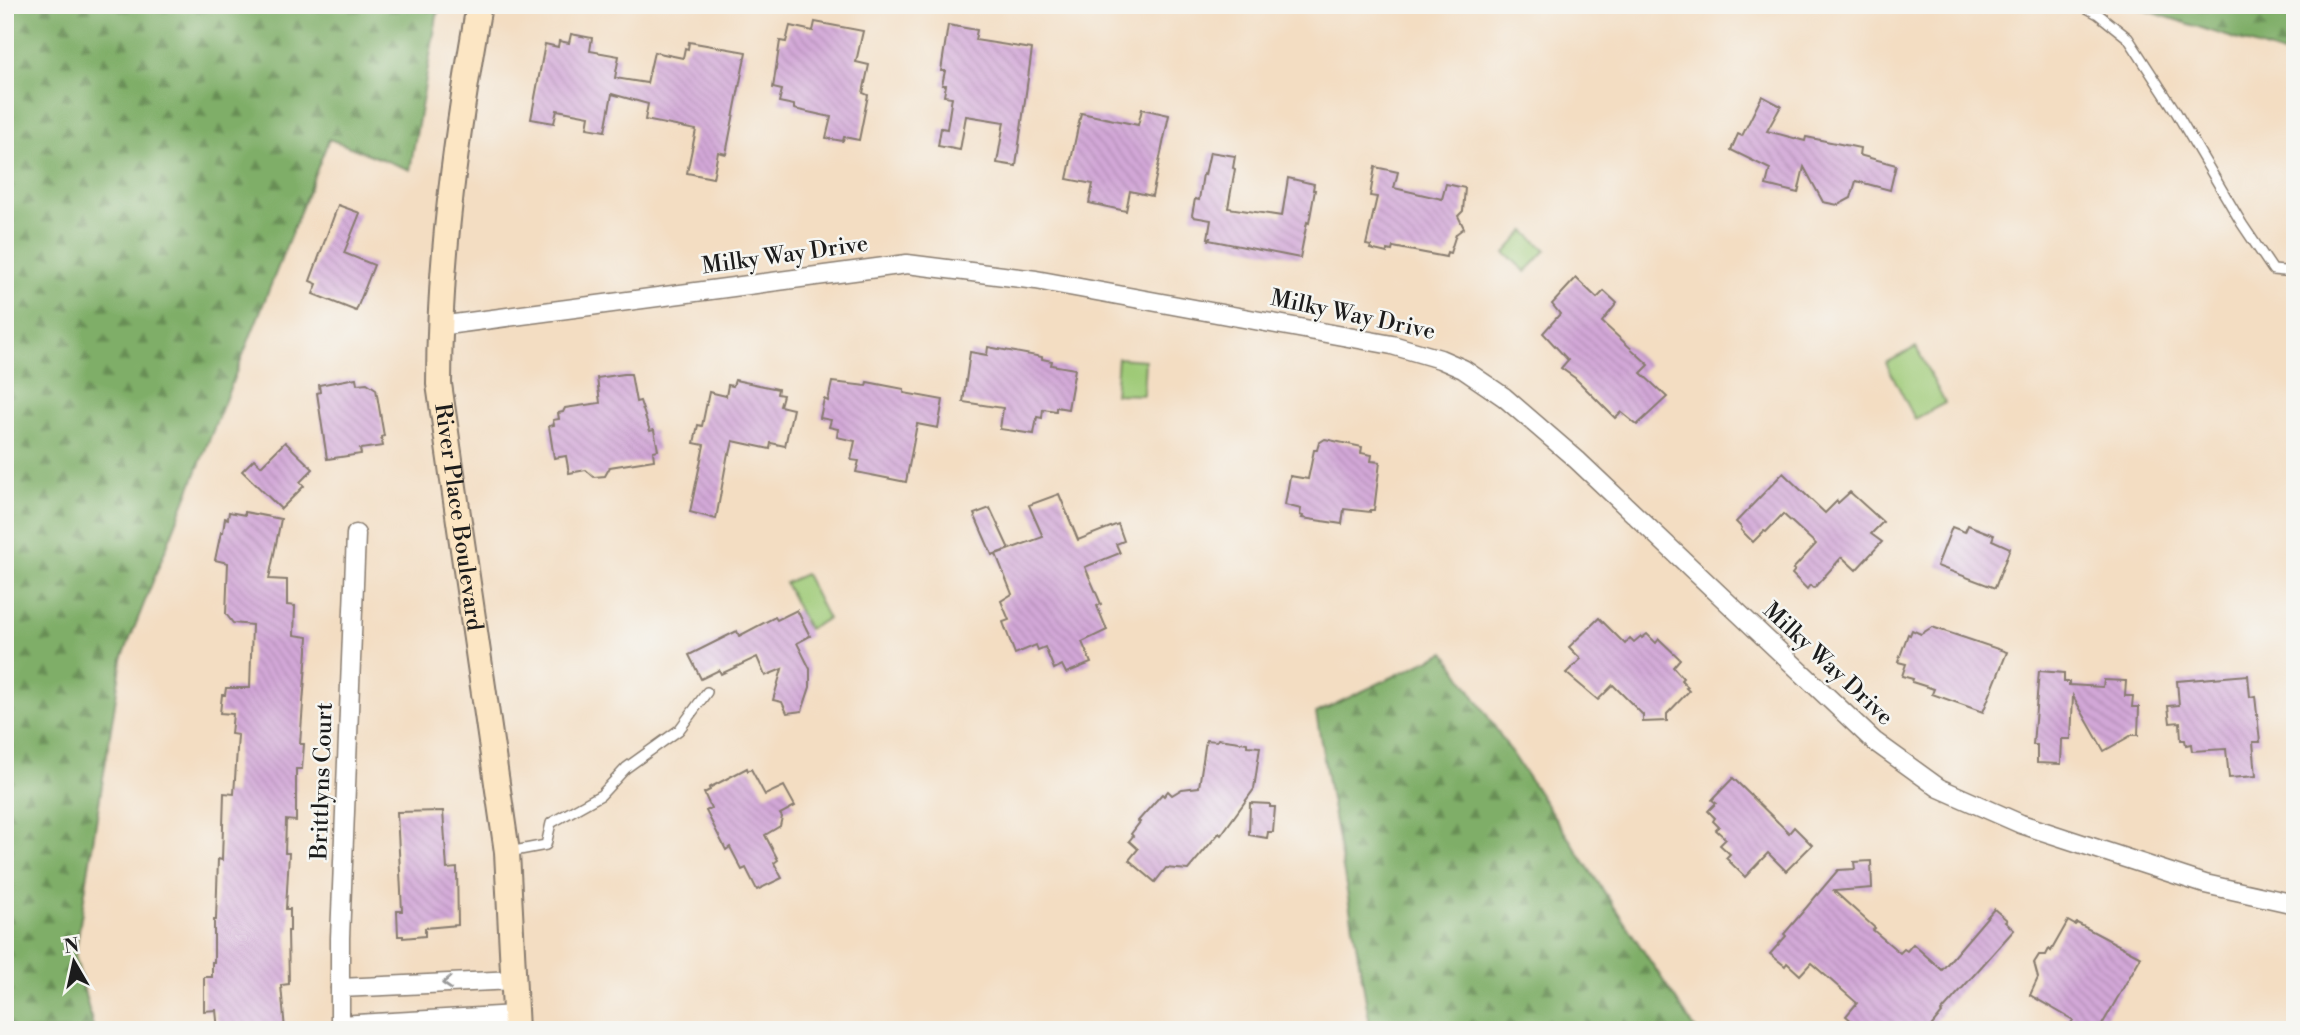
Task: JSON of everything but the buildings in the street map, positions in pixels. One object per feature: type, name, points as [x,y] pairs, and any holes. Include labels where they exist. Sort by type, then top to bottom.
[{"type":"street","name":"River Place Boulevard","points":[[479,5],[456,149],[439,326],[439,384],[507,852],[516,1022]]},
{"type":"street","name":"Milky Way Drive","points":[[439,326],[907,264],[1036,280],[1392,345],[1440,359],[1464,369],[1504,397],[1577,460],[1874,741],[1939,788],[2021,824],[2070,841],[2205,884],[2295,904]]},
{"type":"street","name":"Brittlyns Court","points":[[340,1027],[356,534]]},
{"type":"street","points":[[340,988],[515,980]]},
{"type":"street","points":[[340,1027],[516,1022]]},
{"type":"lane","points":[[2081,5],[2098,14],[2128,38],[2273,270],[2295,272]]},
{"type":"lane","points":[[507,852],[546,845],[551,823],[601,795],[626,768],[679,730],[707,692]]},
{"type":"green space","points":[[5,5],[439,5],[410,170],[329,139],[122,659],[75,955],[94,1030],[5,1030]]},
{"type":"green space","points":[[2129,5],[2295,5],[2295,58]]},
{"type":"green space","points":[[1525,231],[1546,250],[1526,272],[1505,253]]},
{"type":"green space","points":[[1916,347],[1945,403],[1915,419],[1886,363]]},
{"type":"green space","points":[[1118,358],[1145,360],[1143,395],[1115,394]]},
{"type":"green space","points":[[805,574],[828,619],[808,629],[785,583]]},
{"type":"green space","points":[[1445,652],[1696,1030],[1371,1030],[1316,713]]}]
